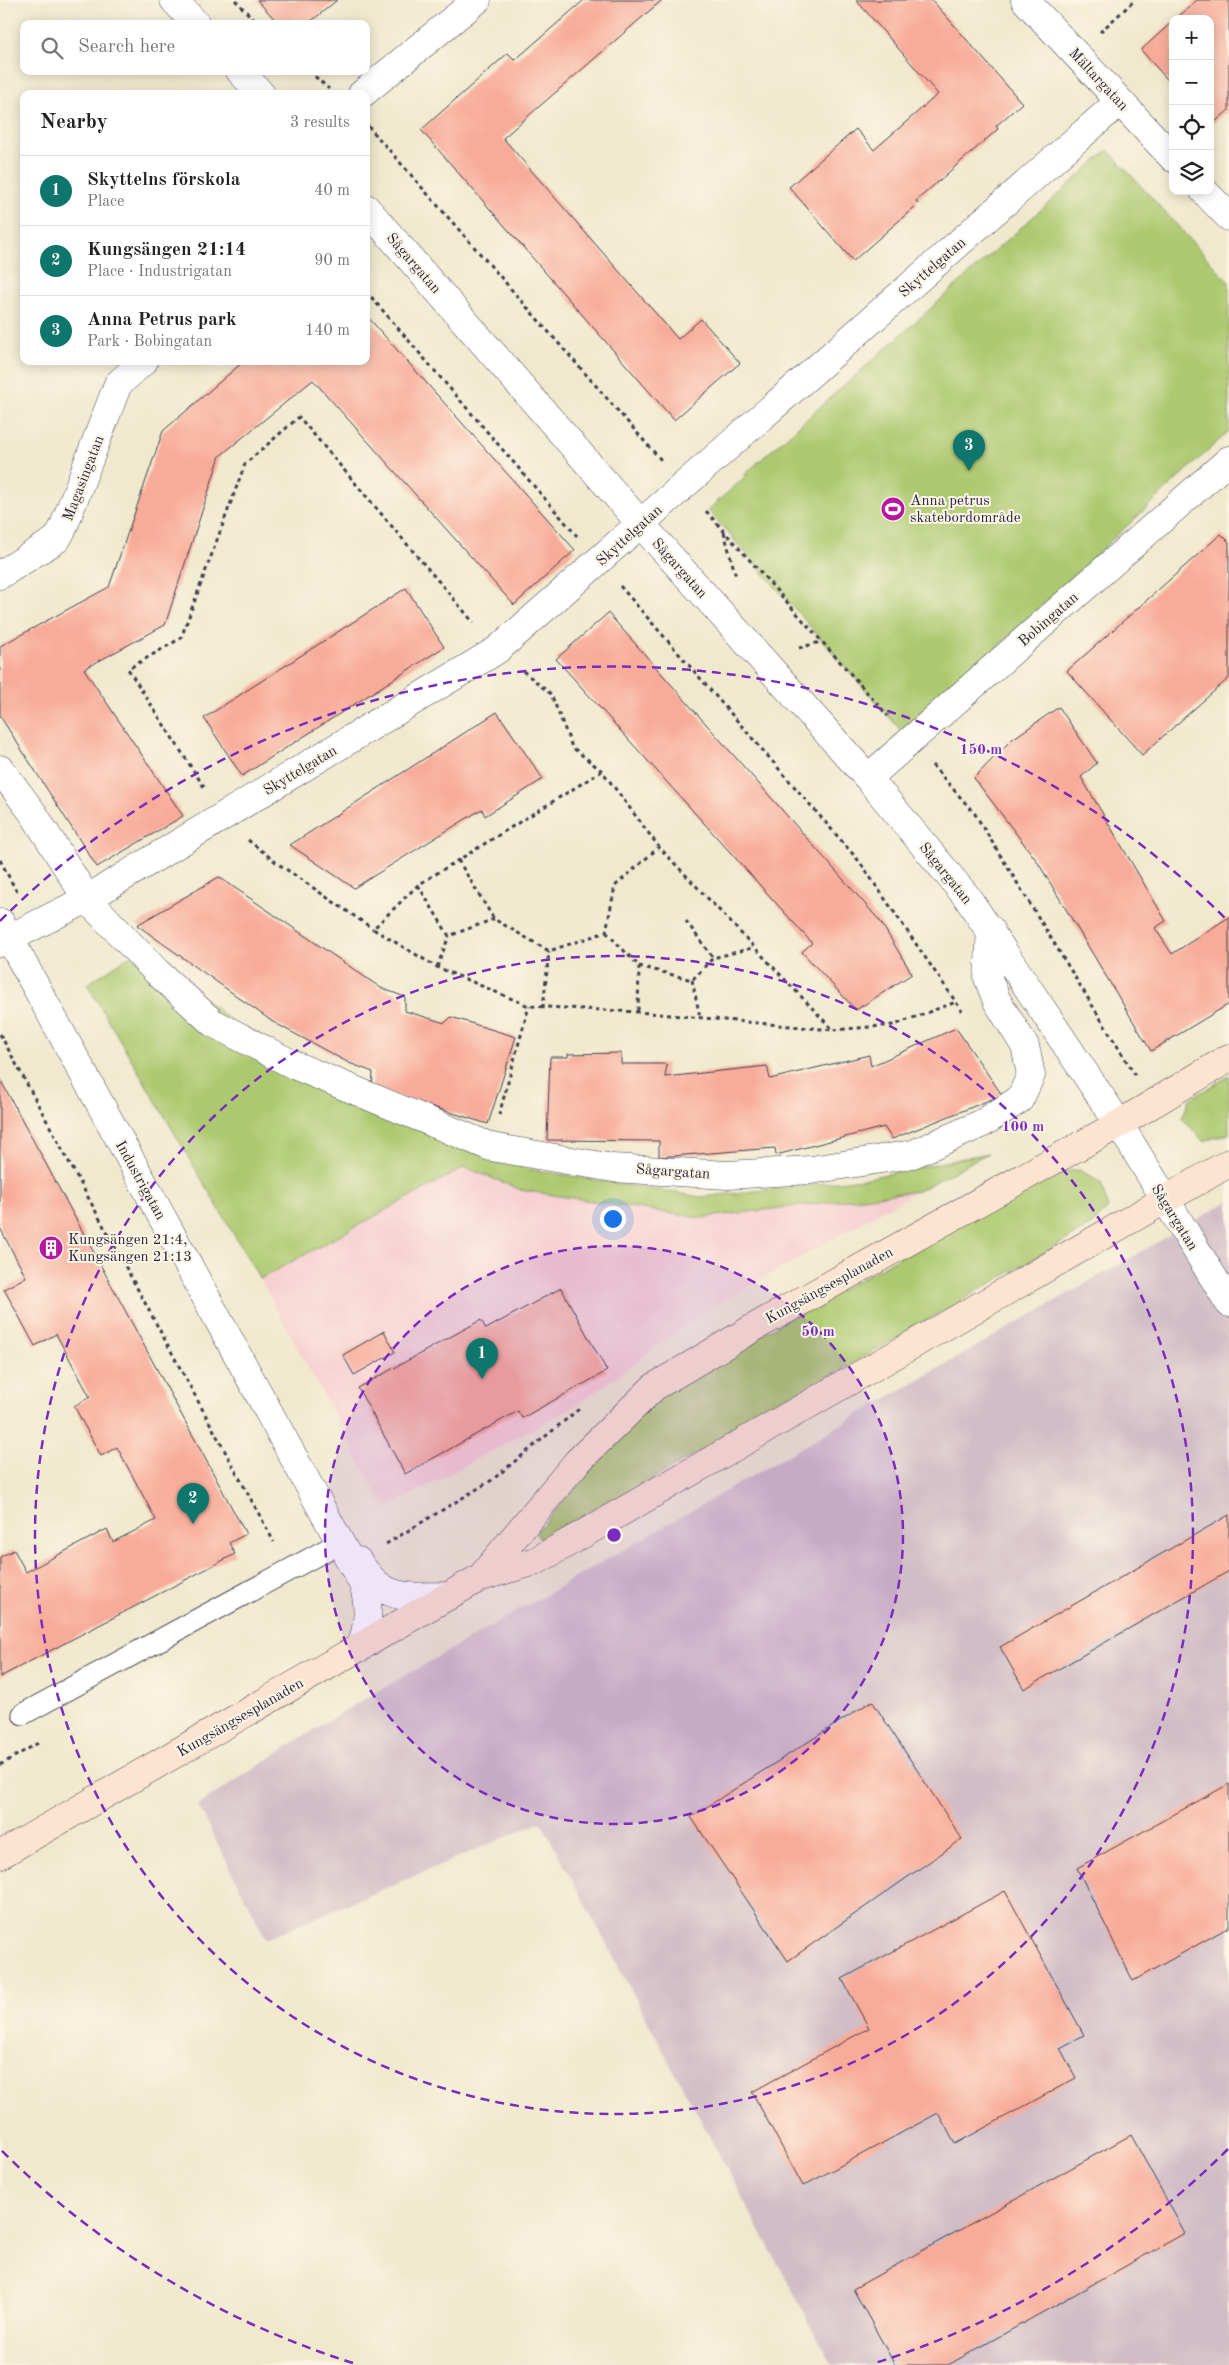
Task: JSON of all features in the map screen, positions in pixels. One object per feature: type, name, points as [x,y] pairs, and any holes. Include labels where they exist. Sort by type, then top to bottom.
[{"type":"street","points":[[174,0],[192,20]]},
{"type":"street","points":[[367,90],[477,0]]},
{"type":"street","name":"Mältargatan","points":[[1026,0],[1169,154]]},
{"type":"street","points":[[244,75],[257,90]]},
{"type":"street","name":"Skyttelgatan","points":[[3,934],[87,899],[497,650],[600,562],[1119,102]]},
{"type":"street","name":"Sågargatan","points":[[370,213],[641,524],[868,778],[967,898],[991,930],[1119,1124],[1229,1303]]},
{"type":"street","name":"Magasingatan","points":[[0,575],[57,539],[63,528],[118,384],[139,365]]},
{"type":"street","name":"Bobingatan","points":[[868,778],[1229,460]]},
{"type":"street","points":[[0,769],[33,813],[87,899],[156,971],[213,1023],[294,1065],[491,1147]]},
{"type":"street","name":"Sågargatan","points":[[491,1147],[613,1168],[727,1175],[811,1170],[913,1154],[983,1123],[1020,1099],[1031,1075],[1025,1046],[997,1001],[988,978],[991,930]]},
{"type":"street","name":"Industrigatan","points":[[3,934],[340,1543]]},
{"type":"street","name":"Kungsängsesplanaden","points":[[480,1577],[577,1462],[654,1387],[760,1324],[1119,1124],[1229,1058]]},
{"type":"street","name":"Kungsängsesplanaden","points":[[0,1855],[480,1577],[536,1561],[1229,1163]]},
{"type":"street","points":[[340,1543],[346,1546],[370,1578],[395,1595],[413,1598],[448,1596]]},
{"type":"street","points":[[340,1543],[364,1586],[367,1598],[367,1627],[360,1647]]},
{"type":"lane","points":[[24,1714],[340,1543]]},
{"type":"path","points":[[235,0],[254,20]]},
{"type":"path","points":[[1076,55],[1136,0]]},
{"type":"path","points":[[314,75],[331,90]]},
{"type":"path","points":[[370,130],[820,642],[975,814],[1138,1080]]},
{"type":"path","points":[[370,297],[859,861],[967,1018]]},
{"type":"path","points":[[201,782],[128,669],[182,638],[245,464],[299,416],[497,650],[551,694],[572,747],[602,771],[659,847],[752,948],[832,1030]]},
{"type":"path","points":[[724,531],[737,579]]},
{"type":"path","points":[[796,649],[820,642]]},
{"type":"path","points":[[373,929],[418,885],[602,771]]},
{"type":"path","points":[[606,932],[614,886],[659,847]]},
{"type":"path","points":[[258,848],[373,929],[437,967],[528,1006],[638,1012],[832,1030],[894,1024],[956,1002]]},
{"type":"path","points":[[458,860],[494,919],[549,951],[606,932]]},
{"type":"path","points":[[418,885],[449,936]]},
{"type":"path","points":[[437,967],[449,936],[494,919]]},
{"type":"path","points":[[686,921],[713,958]]},
{"type":"path","points":[[606,932],[640,966],[692,980]]},
{"type":"path","points":[[692,980],[713,958],[752,948]]},
{"type":"path","points":[[544,1008],[549,951]]},
{"type":"path","points":[[638,1012],[640,966]]},
{"type":"path","points":[[692,980],[700,1017]]},
{"type":"path","points":[[491,1147],[528,1006]]},
{"type":"path","points":[[0,1034],[290,1570]]},
{"type":"shaded area","points":[[465,1167],[521,1190],[699,1218],[917,1191],[701,1314],[577,1405],[385,1509],[260,1279]]},
{"type":"shaded area","points":[[1229,1201],[1229,2365],[832,2365],[541,1822],[266,1939],[198,1805],[337,1715]]},
{"type":"green space","points":[[1108,150],[1229,282],[1229,431],[904,734],[708,510],[746,476],[745,474]]},
{"type":"green space","points":[[144,947],[286,1068],[528,1169],[701,1197],[863,1179],[988,1153],[918,1191],[700,1218],[521,1190],[465,1167],[260,1279],[87,984]]},
{"type":"green space","points":[[1229,1076],[1229,1134],[1203,1141],[1182,1118],[1190,1099]]},
{"type":"green space","points":[[1080,1170],[1101,1183],[1108,1208],[1092,1225],[543,1542],[535,1533],[662,1390],[1050,1173]]},
{"type":"building","points":[[257,0],[337,0],[313,20],[275,20]]},
{"type":"building","points":[[584,0],[662,0],[503,138],[678,339],[701,319],[740,363],[674,420],[421,130],[508,53],[515,60]]},
{"type":"building","points":[[856,0],[932,0],[1022,103],[996,126],[998,129],[916,201],[918,204],[853,261],[789,187],[856,129],[874,150],[938,94]]},
{"type":"building","points":[[1197,0],[1229,0],[1229,110],[1214,123],[1214,15],[1180,15]]},
{"type":"building","points":[[1169,25],[1169,82],[1141,50]]},
{"type":"building","points":[[370,319],[575,550],[514,605],[313,380],[220,456],[165,625],[84,669],[183,816],[97,867],[0,716],[0,646],[109,587],[163,431],[239,365],[370,365]]},
{"type":"building","points":[[1221,534],[1229,542],[1229,678],[1142,755],[1067,671]]},
{"type":"building","points":[[406,588],[444,647],[242,776],[204,718]]},
{"type":"building","points":[[608,613],[880,921],[912,974],[856,1010],[802,952],[812,943],[556,659]]},
{"type":"building","points":[[1059,707],[1097,763],[1081,777],[1166,921],[1155,928],[1172,954],[1229,917],[1229,1004],[1151,1051],[1037,861],[974,778],[1011,740]]},
{"type":"building","points":[[497,712],[543,779],[485,816],[482,809],[354,888],[290,845]]},
{"type":"building","points":[[219,877],[381,988],[405,997],[405,1011],[445,1023],[451,1017],[516,1037],[488,1124],[372,1088],[373,1072],[349,1063],[273,1022],[137,925]]},
{"type":"building","points":[[956,1028],[1002,1095],[892,1139],[884,1127],[776,1155],[775,1148],[659,1157],[659,1141],[547,1140],[550,1057],[568,1057],[568,1054],[621,1053],[621,1064],[667,1064],[665,1077],[767,1066],[770,1079],[869,1055],[871,1066]]},
{"type":"building","points":[[0,1079],[246,1534],[229,1543],[235,1554],[0,1677],[0,1557],[14,1550],[26,1572],[107,1529],[113,1542],[156,1520],[117,1447],[101,1456],[74,1406],[90,1397],[56,1334],[35,1346],[4,1289],[26,1277],[0,1228]]},
{"type":"building","points":[[561,1288],[607,1371],[522,1418],[518,1411],[405,1474],[358,1388],[481,1320],[486,1329]]},
{"type":"building","points":[[384,1331],[395,1352],[354,1375],[343,1355]]},
{"type":"building","points":[[1229,1515],[1229,1571],[1024,1689],[1000,1647]]},
{"type":"building","points":[[872,1701],[962,1839],[788,1961],[691,1817]]},
{"type":"building","points":[[1229,1784],[1229,1927],[1133,1981],[1077,1868]]},
{"type":"building","points":[[1005,1891],[1084,2035],[1060,2048],[1076,2078],[955,2144],[938,2113],[803,2186],[752,2092],[869,2028],[842,1979]]},
{"type":"building","points":[[1131,2135],[1185,2233],[948,2365],[895,2365],[853,2289]]},
{"type":"place","name":"Anna Petrus park","points":[[969,471]]},
{"type":"place","name":"Anna petrus skatebordområde","points":[[893,509]]},
{"type":"place","name":"Kungsängen 21:4, Kungsängen 21:13","points":[[51,1248]]},
{"type":"place","name":"Skyttelns förskola","points":[[482,1379]]},
{"type":"place","name":"Kungsängen 21:14","points":[[193,1524]]}]
